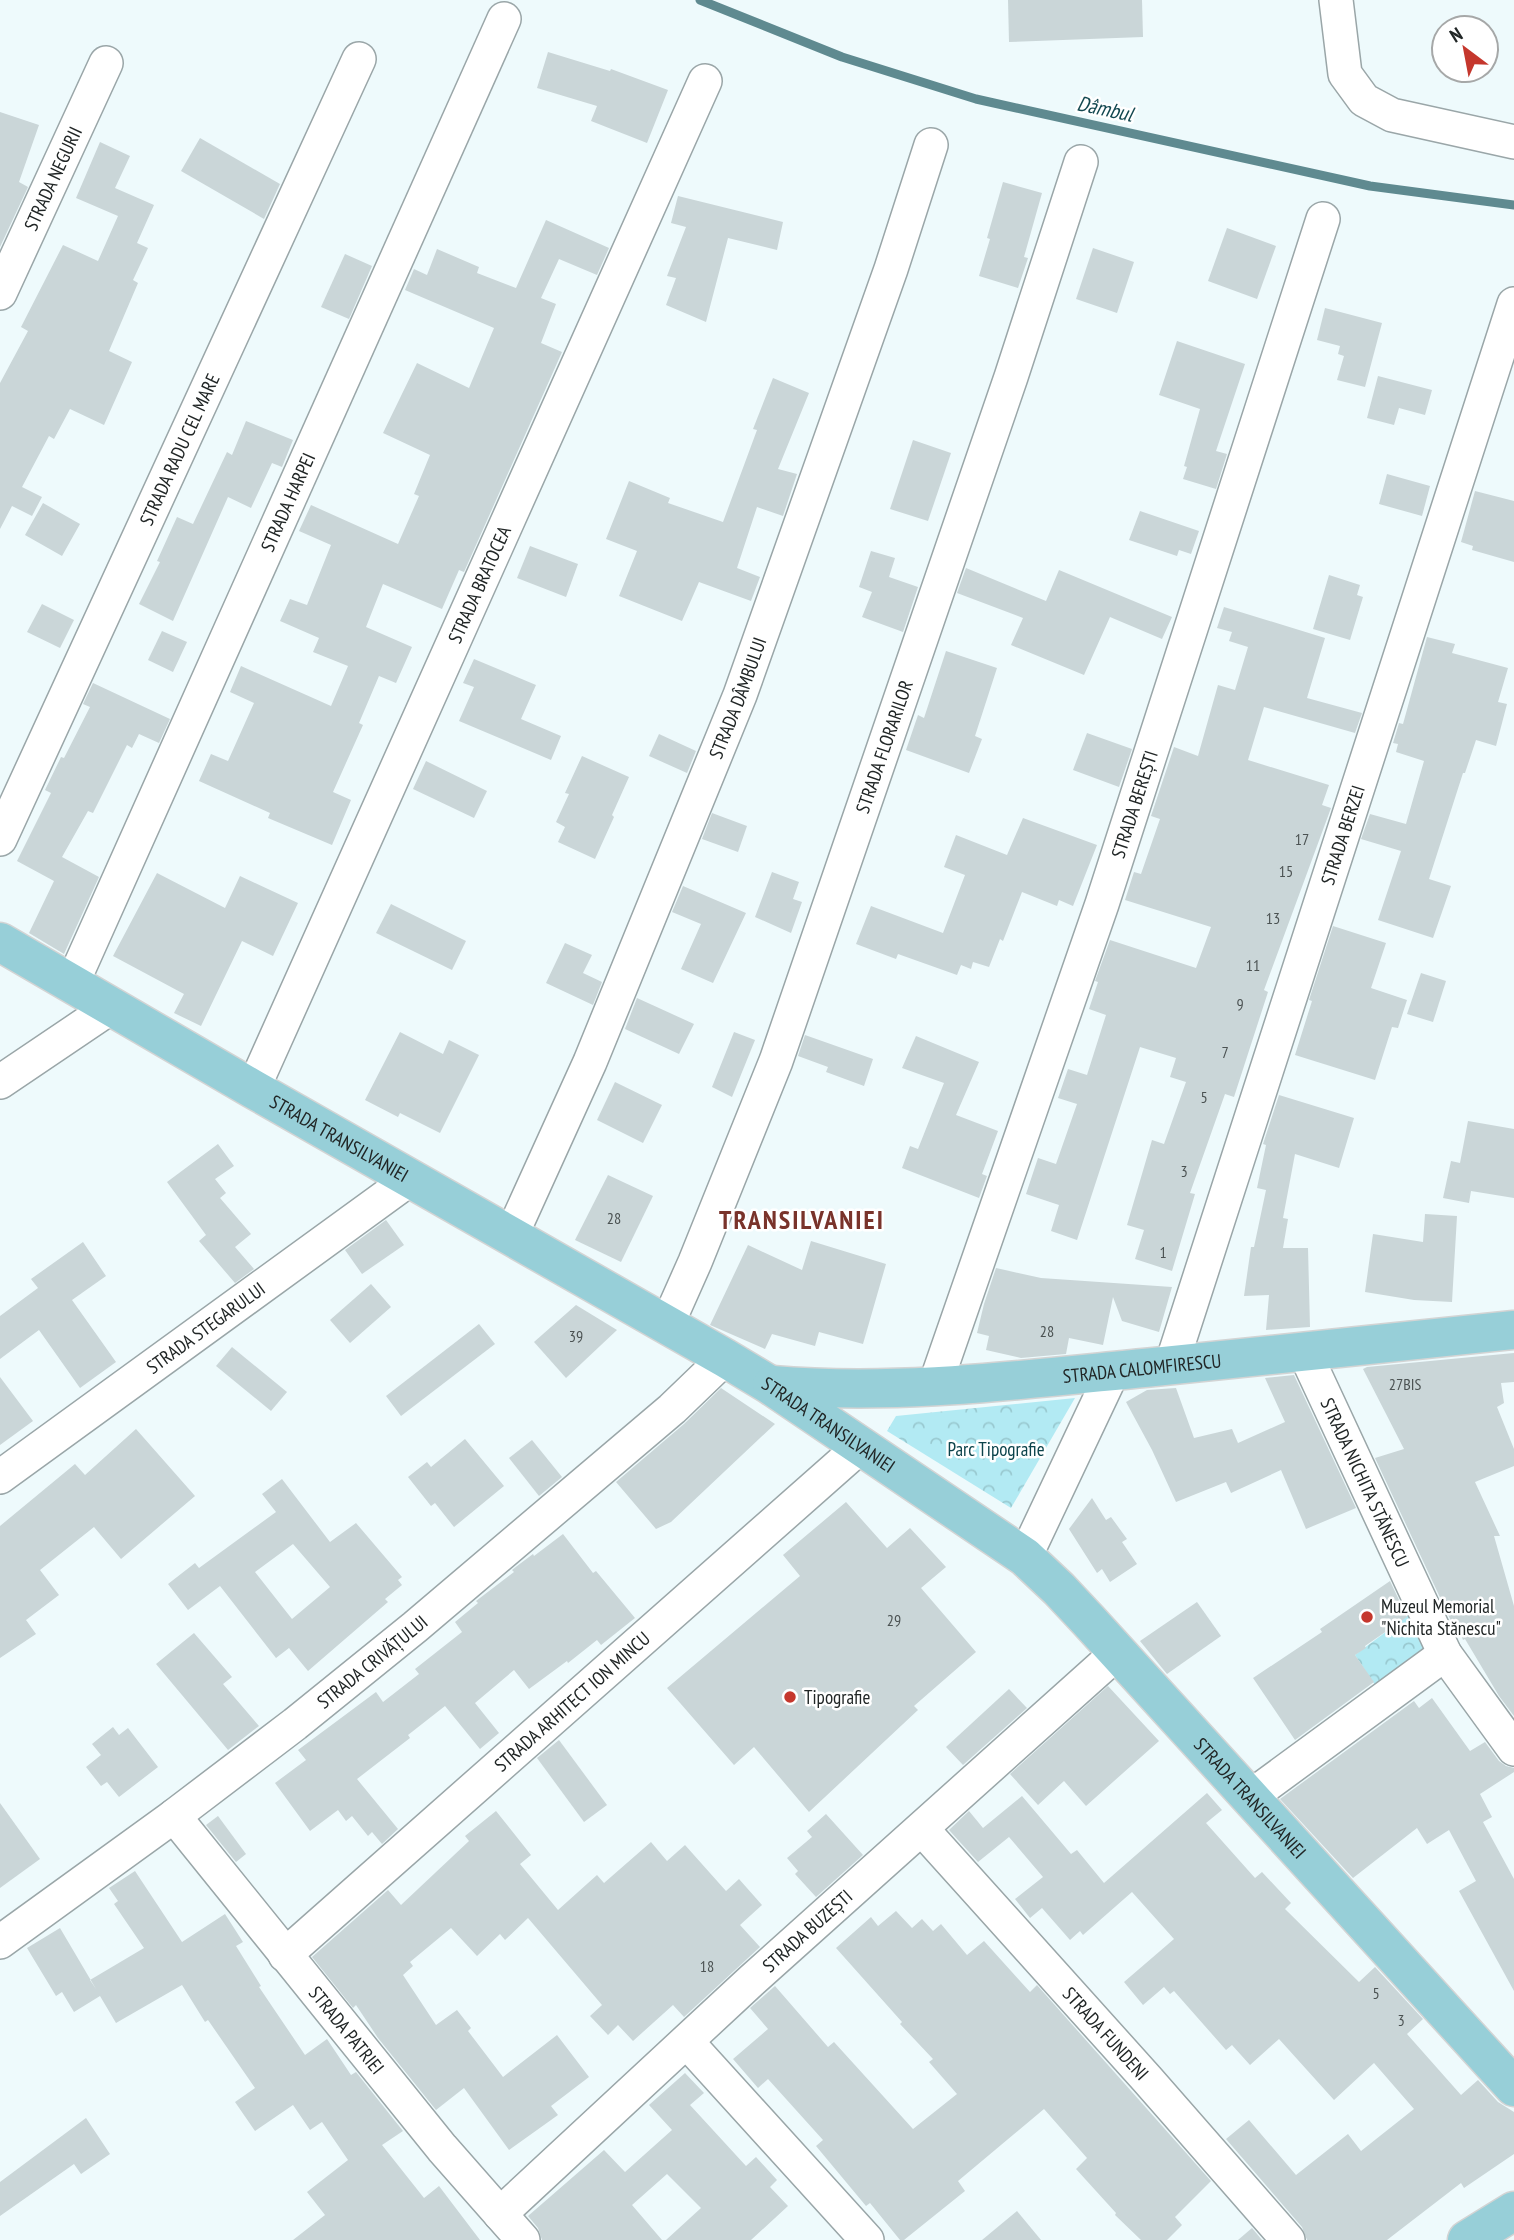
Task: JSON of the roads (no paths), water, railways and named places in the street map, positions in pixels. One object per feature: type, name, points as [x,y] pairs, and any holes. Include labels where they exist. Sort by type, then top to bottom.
[{"type":"main road","name":"STRADA TRANSILVANIEI","points":[[0,942],[725,1358],[770,1385],[1025,1557],[1118,1652],[1514,2087]]},
{"type":"main road","name":"STRADA CALOMFIRESCU","points":[[770,1385],[839,1389],[935,1385],[1171,1366],[1514,1329]]},
{"type":"main road","points":[[1467,2240],[1514,2211]]},
{"type":"street","points":[[1336,0],[1345,74],[1364,100],[1392,115],[1514,142]]},
{"type":"street","name":"STRADA HARPEI","points":[[72,984],[504,19]]},
{"type":"street","name":"STRADA RADU CEL MARE","points":[[0,839],[359,59]]},
{"type":"street","name":"STRADA NEGURII","points":[[0,293],[106,63]]},
{"type":"street","name":"STRADA BRATOCEA","points":[[253,1089],[705,81]]},
{"type":"street","name":"STRADA DÂMBULUI","points":[[512,1236],[590,1062],[740,695],[891,269],[931,145]]},
{"type":"street","name":"STRADA FLORARILOR","points":[[667,1325],[776,1060],[1011,377],[1080,162]]},
{"type":"street","name":"STRADA BEREȘTI","points":[[935,1385],[1102,904],[1323,219]]},
{"type":"street","name":"STRADA BERZEI","points":[[1171,1366],[1514,304]]},
{"type":"street","points":[[0,1082],[111,1007]]},
{"type":"street","name":"STRADA STEGARULUI","points":[[0,1477],[411,1178]]},
{"type":"street","name":"STRADA NICHITA STĂNESCU","points":[[1304,1351],[1445,1654],[1514,1749]]},
{"type":"street","name":"STRADA CRIVĂȚULUI","points":[[0,1942],[295,1724],[415,1627],[672,1409],[725,1358]]},
{"type":"street","points":[[1025,1557],[1113,1371]]},
{"type":"street","name":"STRADA ARHITECT ION MINCU","points":[[285,1955],[860,1446]]},
{"type":"street","name":"STRADA BUZEȘTI","points":[[500,2214],[1118,1652]]},
{"type":"street","points":[[1250,1797],[1445,1654]]},
{"type":"street","name":"STRADA PATRIEI","points":[[174,1816],[442,2148],[523,2240]]},
{"type":"street","name":"STRADA FUNDENI","points":[[922,1829],[1288,2240]]},
{"type":"street","points":[[687,2042],[867,2240]]},
{"type":"waterway","name":"Dâmbul","points":[[700,0],[842,57],[976,99],[1370,186],[1514,205]]},
{"type":"place","name":"Muzeul Memorial \"Nichita Stănescu\"","points":[[1367,1617]]},
{"type":"place","name":"Tipografie","points":[[790,1697]]},
{"type":"district","name":"TRANSILVANIEI","points":[[802,1220]]},
{"type":"park label","name":"Parc Tipografie","points":[[996,1449]]}]
